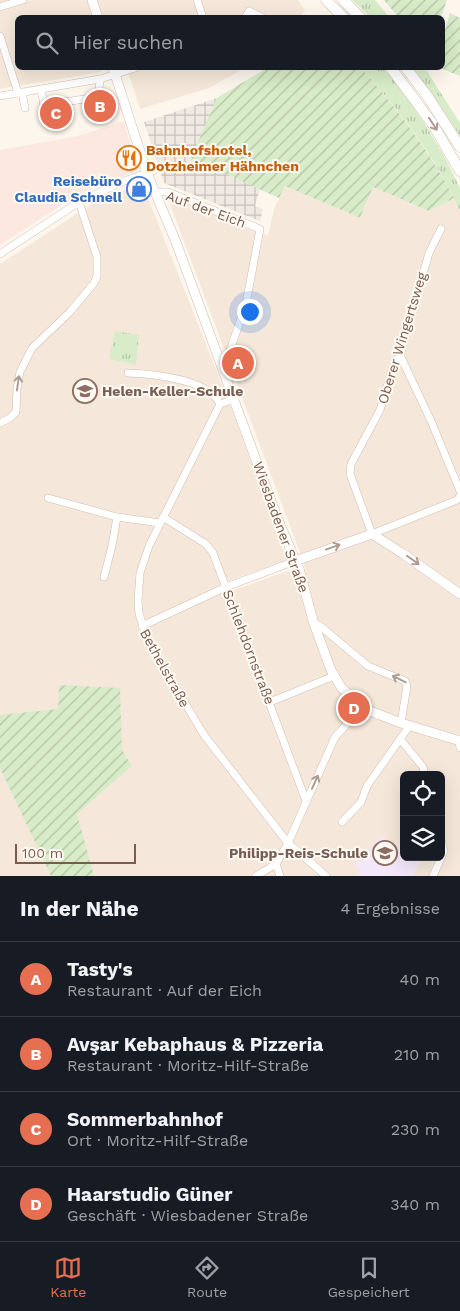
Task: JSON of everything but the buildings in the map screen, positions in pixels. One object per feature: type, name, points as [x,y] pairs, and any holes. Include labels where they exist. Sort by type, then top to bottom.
[{"type":"main road","points":[[326,0],[341,15]]},
{"type":"main road","points":[[343,0],[358,15]]},
{"type":"main road","points":[[392,70],[432,123],[460,171]]},
{"type":"main road","points":[[407,70],[442,117],[460,147]]},
{"type":"street","points":[[0,7],[23,0]]},
{"type":"street","points":[[92,0],[97,15]]},
{"type":"street","points":[[197,0],[202,15]]},
{"type":"street","points":[[247,15],[250,11],[257,15]]},
{"type":"street","points":[[0,36],[25,108]]},
{"type":"street","points":[[0,96],[100,79],[117,71]]},
{"type":"street","name":"Wiesbadener Straße","points":[[117,71],[150,172],[295,561],[314,624],[334,676],[346,693],[362,708],[460,743]]},
{"type":"street","points":[[41,89],[44,105],[98,97],[100,79]]},
{"type":"street","points":[[0,254],[79,202],[150,172]]},
{"type":"street","name":"Wiesbadener Straße","points":[[150,172],[160,192],[176,242]]},
{"type":"street","name":"Auf der Eich","points":[[160,192],[168,192],[260,229],[246,304],[228,356],[220,361]]},
{"type":"street","points":[[0,424],[16,412],[16,389],[20,372],[32,348],[69,313],[94,283],[97,276],[97,257],[79,202]]},
{"type":"street","name":"Oberer Wingertsweg","points":[[372,534],[350,474],[351,464],[380,410],[392,370],[400,355],[429,252],[440,229]]},
{"type":"street","points":[[400,355],[460,491]]},
{"type":"street","points":[[128,374],[164,375],[206,389],[214,395],[220,404],[235,399]]},
{"type":"street","name":"Bethelstraße","points":[[220,404],[149,546],[140,573],[138,602],[142,626],[149,643],[204,735],[288,843],[326,876]]},
{"type":"street","points":[[142,626],[226,587],[372,534],[448,503],[460,496]]},
{"type":"street","points":[[48,498],[117,517],[161,520]]},
{"type":"street","points":[[104,578],[117,517]]},
{"type":"street","name":"Schlehdornstraße","points":[[161,520],[209,546],[213,553],[306,801]]},
{"type":"street","points":[[372,534],[460,594]]},
{"type":"street","points":[[314,624],[320,625],[368,666],[405,681],[407,686],[405,724],[400,739],[367,786],[361,802],[342,822]]},
{"type":"street","points":[[270,702],[334,676]]},
{"type":"street","points":[[256,876],[276,864],[288,843],[335,737],[362,708]]},
{"type":"street","points":[[400,739],[424,771]]},
{"type":"street","points":[[433,876],[440,861]]},
{"type":"street","points":[[276,864],[280,876]]},
{"type":"shaded area","points":[[0,0],[298,0],[305,11],[301,15],[15,15],[15,70],[102,70],[100,72],[0,89]]},
{"type":"shaded area","points":[[128,70],[241,70],[209,88],[140,109]]},
{"type":"shaded area","points":[[217,98],[191,158],[260,189],[255,206],[263,209],[260,221],[164,183],[144,122]]},
{"type":"shaded area","points":[[124,121],[138,170],[77,195],[0,245],[0,150],[78,136]]},
{"type":"shaded area","points":[[142,183],[232,410],[287,560],[220,584],[223,594],[291,570],[293,573],[304,569],[305,566],[167,196],[255,232],[268,235],[274,209],[285,186],[360,218],[373,187],[429,211],[454,198],[460,211],[460,876],[0,876],[0,264],[95,202]]},
{"type":"shaded area","name":"Philipp-Reis-Schule","points":[[382,836],[396,848],[400,844],[400,861],[421,861],[413,876],[356,876],[361,871],[355,865]]},
{"type":"green space","points":[[352,0],[375,0],[387,15],[368,15]]},
{"type":"green space","points":[[384,0],[447,0],[442,15],[396,15]]},
{"type":"green space","points":[[450,13],[460,18],[460,76],[445,70],[445,30]]},
{"type":"green space","points":[[264,70],[363,70],[412,130],[454,198],[429,211],[373,187],[360,218],[285,186],[279,198],[191,158],[217,98]]},
{"type":"green space","points":[[363,70],[385,70],[396,82],[425,124],[460,188],[460,211],[428,153],[390,101]]},
{"type":"green space","points":[[414,70],[426,70],[460,123],[460,136]]},
{"type":"green space","points":[[115,331],[139,335],[136,365],[109,359]]},
{"type":"green space","points":[[59,685],[120,688],[122,750],[132,766],[77,814],[94,876],[51,876],[0,768],[0,715],[58,709]]},
{"type":"place","name":"Avşar Kebaphaus & Pizzeria","points":[[100,106]]},
{"type":"place","name":"Sommerbahnhof","points":[[56,113]]},
{"type":"place","name":"Bahnhofshotel, Dotzheimer Hähnchen","points":[[129,158]]},
{"type":"place","name":"Reisebüro Claudia Schnell","points":[[139,189]]},
{"type":"place","name":"Tasty's","points":[[238,363]]},
{"type":"place","name":"Helen-Keller-Schule","points":[[85,391]]},
{"type":"place","name":"Haarstudio Güner","points":[[354,708]]},
{"type":"place","name":"Philipp-Reis-Schule","points":[[385,853]]}]
